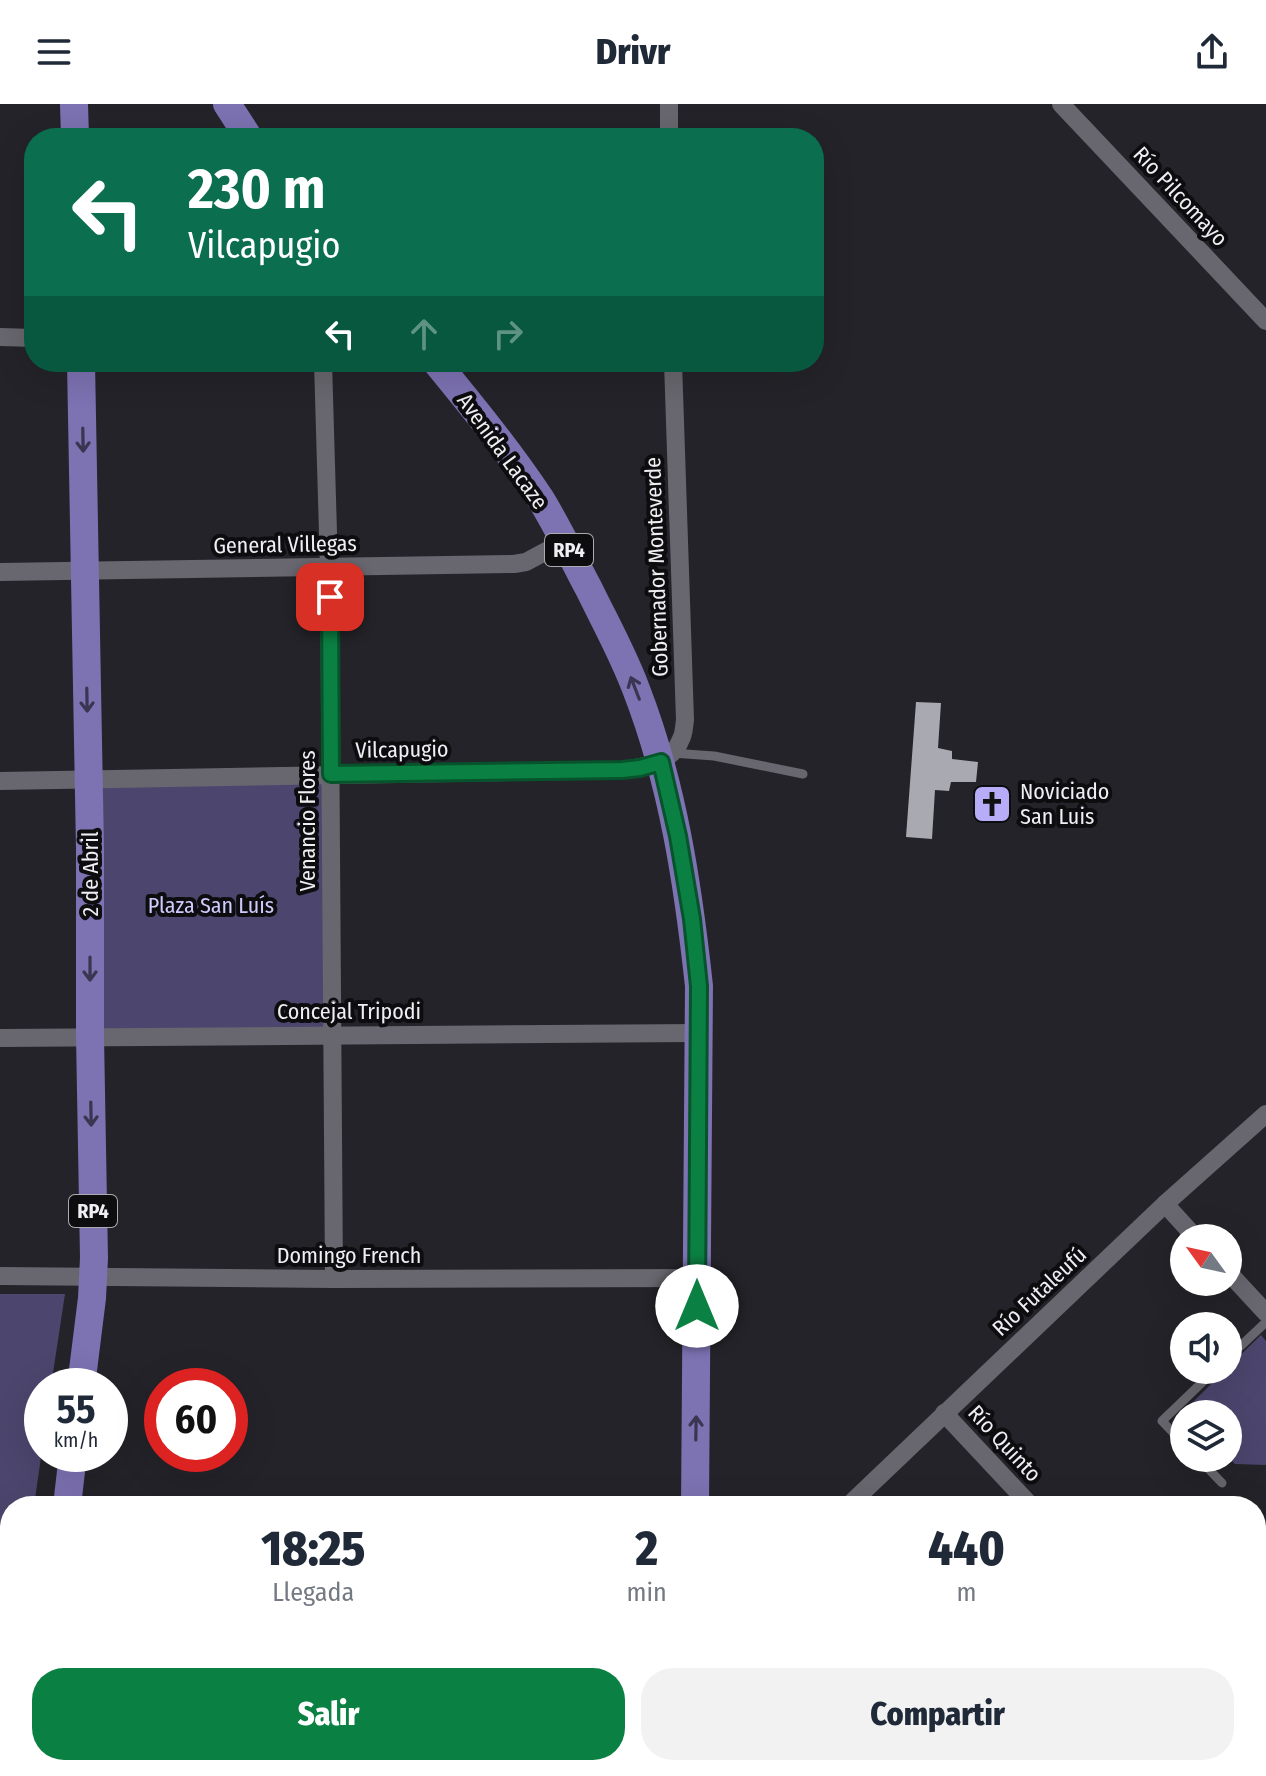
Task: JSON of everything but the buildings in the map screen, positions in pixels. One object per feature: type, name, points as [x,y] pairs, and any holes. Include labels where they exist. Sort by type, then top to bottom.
[{"type":"main road","points":[[74,104],[75,128]]},
{"type":"main road","points":[[227,104],[243,128]]},
{"type":"main road","name":"2 de Abril","points":[[81,372],[94,1276],[83,1368]]},
{"type":"main road","name":"Avenida Lacaze","points":[[444,372],[505,449],[565,541],[624,662],[666,758]]},
{"type":"main road","name":"RP4","points":[[666,758],[692,919],[699,986],[695,1496]]},
{"type":"main road","points":[[68,1496],[71,1472]]},
{"type":"street","points":[[669,104],[669,128]]},
{"type":"street","name":"Río Pilcomayo","points":[[1061,104],[1266,321]]},
{"type":"street","points":[[0,337],[24,338]]},
{"type":"street","name":"Venancio Flores","points":[[323,372],[329,567],[334,1279]]},
{"type":"street","name":"Gobernador Monteverde","points":[[666,758],[681,740],[685,720],[673,372]]},
{"type":"street","name":"General Villegas","points":[[0,572],[514,564],[526,562],[565,541]]},
{"type":"street","name":"Vilcapugio","points":[[0,781],[622,770],[640,768],[666,758]]},
{"type":"street","name":"Concejal Tripodi","points":[[0,1038],[699,1033]]},
{"type":"street","name":"Río Futaleufú","points":[[858,1496],[1165,1204],[1266,1114]]},
{"type":"street","points":[[1165,1204],[1183,1224]]},
{"type":"street","name":"Domingo French","points":[[0,1276],[698,1278]]},
{"type":"street","points":[[1242,1287],[1266,1313]]},
{"type":"street","name":"Río Quinto","points":[[944,1413],[1022,1496]]},
{"type":"lane","points":[[666,758],[714,756],[803,774]]},
{"type":"lane","points":[[1242,1345],[1266,1322]]},
{"type":"lane","points":[[1184,1400],[1200,1384]]},
{"type":"lane","points":[[1170,1413],[1162,1421],[1170,1429]]},
{"type":"lane","points":[[1211,1472],[1222,1483]]},
{"type":"green space","name":"Plaza San Luís","points":[[331,774],[332,1036],[90,1036],[89,779]]},
{"type":"green space","points":[[0,1294],[65,1294],[54,1368],[24,1368],[24,1472],[39,1472],[35,1496],[0,1496]]},
{"type":"green space","points":[[1261,1335],[1266,1341],[1266,1465],[1242,1464],[1242,1400],[1195,1400],[1211,1384],[1242,1384],[1242,1353]]},
{"type":"place","name":"Noviciado San Luis","points":[[992,804]]},
{"type":"route","points":[[330,597],[331,774],[622,770],[661,762],[678,836],[699,986],[697,1306]]}]
